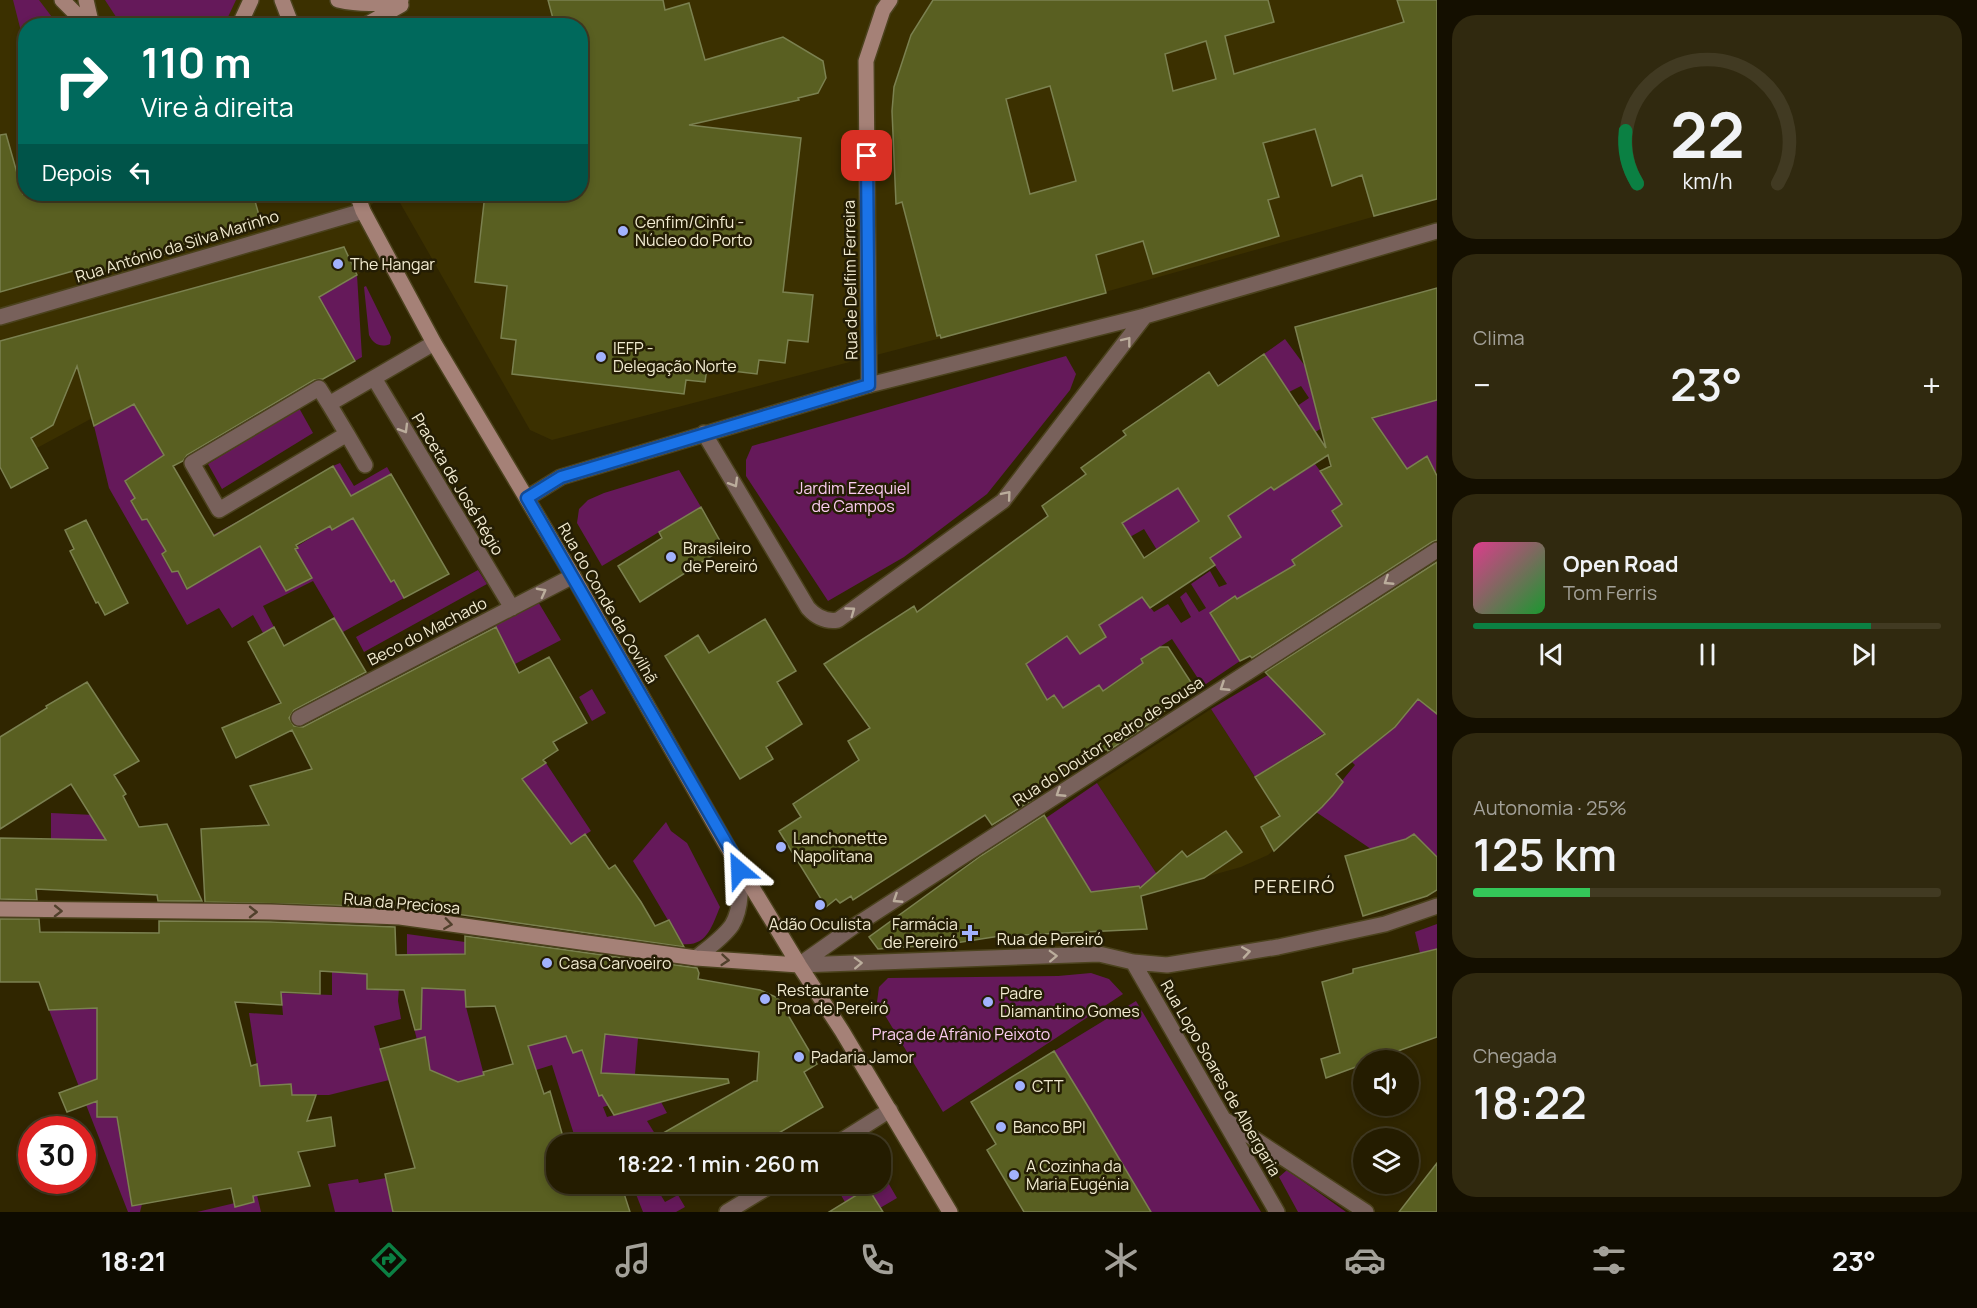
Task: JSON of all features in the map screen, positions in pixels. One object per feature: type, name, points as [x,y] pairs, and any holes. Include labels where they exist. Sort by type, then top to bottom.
[{"type":"main road","points":[[62,0],[81,18]]},
{"type":"main road","points":[[86,0],[89,18]]},
{"type":"main road","points":[[243,18],[251,0]]},
{"type":"main road","points":[[282,0],[288,18]]},
{"type":"main road","points":[[338,0],[357,5],[401,0]]},
{"type":"main road","points":[[378,18],[409,0]]},
{"type":"main road","name":"Rua de Delfim Ferreira","points":[[869,385],[866,61],[883,10],[890,0]]},
{"type":"main road","name":"Rua do Conde da Covilhã","points":[[359,201],[434,343],[573,576],[735,858],[950,1212]]},
{"type":"main road","name":"Rua da Preciosa","points":[[0,909],[271,912],[400,917],[696,957],[799,965]]},
{"type":"street","name":"Rua António da Silva Marinho","points":[[0,316],[363,211]]},
{"type":"street","points":[[527,498],[561,477],[704,433],[869,385],[1145,316],[1437,231]]},
{"type":"street","points":[[704,433],[808,608],[820,618],[830,621],[838,620],[1003,501],[1145,316]]},
{"type":"street","points":[[329,405],[434,343]]},
{"type":"street","name":"Praceta de José Régio","points":[[374,378],[512,608]]},
{"type":"street","points":[[347,434],[219,510],[192,463],[320,388],[329,405],[347,434],[365,465]]},
{"type":"street","name":"Rua do Doutor Pedro de Sousa","points":[[799,965],[853,927],[1437,550]]},
{"type":"street","name":"Beco do Machado","points":[[299,718],[573,576]]},
{"type":"street","points":[[696,957],[719,939],[732,924],[739,906],[741,885],[735,858]]},
{"type":"street","name":"Rua de Pereiró","points":[[799,965],[1099,954],[1133,962],[1167,965],[1278,947],[1385,924],[1437,906]]},
{"type":"street","name":"Rua Lopo Soares de Albergaria","points":[[1133,962],[1277,1212]]},
{"type":"street","points":[[852,1134],[890,1110]]},
{"type":"street","points":[[1224,1119],[1366,1212]]},
{"type":"street","points":[[727,1212],[757,1194]]},
{"type":"shaded area","points":[[0,0],[1437,0],[1437,199],[941,338],[552,440],[530,430],[399,201],[588,201],[588,18],[18,18],[18,201],[376,201],[364,211],[388,258],[0,468]]},
{"type":"shaded area","points":[[1211,709],[1292,834],[1268,855],[1241,867],[1166,888],[1097,783]]},
{"type":"green space","points":[[13,0],[39,0],[53,18],[18,18]]},
{"type":"green space","points":[[105,0],[236,0],[227,18],[117,18]]},
{"type":"green space","points":[[357,275],[362,357],[355,361],[330,317],[164,455],[125,481],[135,498],[131,502],[142,520],[147,519],[166,551],[162,554],[172,572],[178,571],[187,588],[213,535],[244,518],[270,563],[330,526],[333,530],[353,518],[390,581],[394,580],[404,598],[343,632],[313,581],[263,606],[274,627],[263,633],[253,615],[232,628],[219,608],[187,625],[109,488],[94,426]]},
{"type":"green space","points":[[366,286],[391,337],[390,344],[383,346],[378,344],[369,335],[364,287]]},
{"type":"green space","points":[[1285,339],[1333,404],[1328,424],[1292,447],[1199,521],[1165,544],[1167,550],[1160,555],[1144,529],[1130,537],[1121,524],[1309,398],[1301,386],[1289,392],[1264,354]]},
{"type":"green space","name":"Jardim Ezequiel de Campos","points":[[1066,356],[1076,374],[1070,390],[987,494],[904,557],[828,601],[746,476],[746,460],[752,446]]},
{"type":"green space","points":[[1437,400],[1436,473],[1427,456],[1407,469],[1361,422]]},
{"type":"green space","points":[[299,408],[313,433],[222,489],[208,464]]},
{"type":"green space","points":[[1349,424],[1342,505],[1332,511],[1342,526],[1292,560],[1299,571],[1212,617],[1240,661],[1203,686],[1172,639],[1141,659],[1156,682],[1130,672],[1103,691],[1099,686],[1063,708],[1054,696],[1047,700],[1024,661],[1067,636],[1080,654],[1094,617],[1142,597],[1154,612],[1168,604],[1181,623],[1191,617],[1180,597],[1186,592],[1199,612],[1206,608],[1191,584],[1210,571],[1219,587],[1227,584],[1210,558],[1241,537],[1222,509],[1241,508],[1271,487],[1274,490],[1315,464],[1324,476],[1337,467]]},
{"type":"green space","points":[[340,463],[354,486],[387,467],[391,474],[351,496],[333,466]]},
{"type":"green space","points":[[679,470],[701,507],[602,566],[577,523],[579,509],[588,500],[604,493]]},
{"type":"green space","points":[[478,570],[487,584],[364,652],[356,637]]},
{"type":"green space","points":[[537,600],[561,640],[515,664],[494,624]]},
{"type":"green space","points":[[1268,675],[1324,733],[1255,777],[1211,709]]},
{"type":"green space","points":[[592,689],[606,713],[592,721],[579,697]]},
{"type":"green space","points":[[1407,690],[1437,699],[1437,857],[1414,834],[1406,839],[1371,849],[1316,812],[1355,765],[1352,762],[1395,727]]},
{"type":"green space","points":[[546,763],[591,831],[571,844],[522,779]]},
{"type":"green space","points":[[1097,783],[1166,888],[1144,886],[1121,889],[1130,929],[1114,931],[1046,818]]},
{"type":"green space","points":[[51,813],[116,816],[130,841],[51,839]]},
{"type":"green space","points":[[666,822],[671,831],[687,843],[720,907],[703,939],[690,944],[682,944],[633,861]]},
{"type":"green space","points":[[1437,924],[1437,949],[1420,953],[1415,932]]},
{"type":"green space","points":[[407,934],[465,942],[466,1007],[484,1075],[430,1090],[409,1009],[422,988],[434,988],[432,955],[407,955]]},
{"type":"green space","points":[[332,972],[367,973],[367,989],[386,990],[387,974],[400,975],[398,1001],[401,1019],[374,1026],[389,1080],[329,1095],[292,1095],[291,1084],[260,1086],[249,1013],[283,1015],[281,993],[332,995]]},
{"type":"green space","name":"Praça de Afrânio Peixoto","points":[[1091,973],[1109,979],[1123,994],[943,1112],[877,1002],[879,987],[888,978],[1058,976]]},
{"type":"green space","points":[[1136,1001],[1261,1212],[1151,1212],[1054,1051]]},
{"type":"green space","points":[[185,1006],[97,1015],[97,1117],[238,1114],[261,1212],[197,1212],[235,1203],[236,1207],[254,1202],[236,1115],[142,1204],[140,1212],[128,1212],[96,1130],[96,1116],[90,1116],[49,1010]]},
{"type":"green space","points":[[522,1027],[540,1043],[574,1029],[638,1038],[633,1098],[603,1107],[607,1117],[661,1102],[667,1113],[647,1121],[655,1134],[574,1134],[552,1065],[536,1070]]},
{"type":"green space","points":[[1287,1170],[1346,1212],[1298,1212],[1279,1177]]},
{"type":"green space","points":[[386,1178],[409,1212],[335,1212],[328,1184],[358,1179],[359,1183]]},
{"type":"green space","points":[[891,1188],[897,1198],[880,1208],[872,1194],[891,1194]]},
{"type":"green space","points":[[636,1194],[660,1194],[665,1202],[678,1195],[685,1207],[676,1212],[643,1212]]},
{"type":"green space","points":[[840,1194],[858,1194],[845,1202]]},
{"type":"building","name":"Cenfim/Cinfu - Núcleo do Porto","points":[[548,0],[663,0],[665,10],[689,3],[705,60],[783,37],[823,61],[826,78],[818,93],[798,98],[799,100],[689,125],[801,138],[783,292],[813,295],[808,342],[788,340],[785,363],[759,360],[757,374],[707,368],[705,382],[686,380],[684,394],[512,374],[516,340],[501,338],[507,286],[475,282],[484,201],[588,201],[588,18],[553,18]]},
{"type":"building","points":[[933,0],[1268,0],[1274,22],[1225,36],[1234,74],[1404,22],[1397,0],[1437,0],[1437,199],[1374,216],[1362,175],[1332,186],[1315,129],[1263,143],[1279,197],[1268,200],[1279,236],[1153,274],[1143,241],[1096,255],[1106,293],[941,338],[940,335],[937,336],[902,202],[896,204],[892,111],[894,87],[911,35]],"holes":[[[1206,41],[1216,79],[1173,91],[1165,54]],[[1050,86],[1076,181],[1030,194],[1006,99]]]},
{"type":"building","points":[[6,134],[18,176],[18,201],[255,201],[262,226],[82,278],[80,269],[0,292],[0,135]]},
{"type":"building","points":[[344,247],[357,275],[319,297],[355,361],[323,379],[314,380],[187,455],[183,461],[173,466],[214,536],[333,466],[351,496],[391,474],[449,574],[404,598],[394,580],[391,582],[353,518],[332,530],[330,526],[296,545],[298,548],[295,549],[312,578],[286,591],[260,546],[187,589],[178,571],[172,572],[162,554],[166,551],[147,519],[142,520],[131,501],[135,498],[125,481],[164,455],[134,404],[94,426],[77,366],[53,425],[31,438],[48,468],[11,488],[0,467],[0,341]]},
{"type":"building","points":[[1437,288],[1437,400],[1372,418],[1407,469],[1427,456],[1437,476],[1437,540],[1252,658],[1250,656],[1240,661],[1210,613],[1235,596],[1237,599],[1295,565],[1292,560],[1342,526],[1332,511],[1342,504],[1320,471],[1331,466],[1328,455],[1274,490],[1271,487],[1228,516],[1241,537],[1210,558],[1215,565],[1150,608],[1142,597],[1099,625],[1106,637],[1080,654],[1067,636],[1026,664],[1047,700],[1054,695],[1063,708],[1099,685],[1103,691],[1143,663],[1141,659],[1160,647],[1168,647],[1196,690],[1108,751],[1106,749],[1031,794],[1034,799],[992,825],[985,815],[853,900],[851,896],[840,903],[836,899],[826,907],[779,831],[801,817],[793,804],[859,760],[848,741],[870,728],[824,664],[914,606],[917,612],[1048,516],[1042,506],[1086,474],[1081,468],[1126,435],[1123,431],[1209,372],[1218,386],[1264,354],[1326,448],[1295,327]],"holes":[[[1178,488],[1199,521],[1144,558],[1122,523]]]},
{"type":"building","name":"Brasileiro de Pereiró","points":[[701,507],[724,548],[640,602],[618,566],[662,538],[659,532]]},
{"type":"building","points":[[86,520],[128,603],[105,615],[98,602],[96,603],[70,551],[74,549],[65,530]]},
{"type":"building","points":[[1437,562],[1437,714],[1418,699],[1395,727],[1336,774],[1343,782],[1333,795],[1274,851],[1261,827],[1280,816],[1255,777],[1325,734],[1265,672]]},
{"type":"building","points":[[334,618],[366,672],[294,710],[289,718],[294,726],[303,727],[496,627],[519,673],[549,657],[587,723],[553,742],[558,750],[543,760],[546,763],[522,779],[571,844],[585,834],[609,869],[615,865],[655,926],[669,920],[684,947],[394,905],[394,907],[205,902],[201,829],[269,825],[250,786],[312,769],[292,730],[236,758],[222,728],[281,703],[248,642],[274,627],[284,646]]},
{"type":"building","points":[[765,619],[796,671],[777,682],[802,724],[766,747],[773,759],[740,779],[665,656],[698,635],[709,653]]},
{"type":"building","points":[[87,682],[139,761],[114,775],[126,794],[123,796],[139,827],[167,824],[202,901],[158,901],[157,895],[36,889],[37,900],[0,899],[0,838],[106,840],[71,784],[0,829],[0,737]]},
{"type":"building","points":[[1044,815],[1091,892],[1139,886],[1140,888],[1182,851],[1187,857],[1226,831],[1242,852],[1204,878],[1141,896],[1147,929],[1000,936],[949,944],[878,949],[869,937],[982,855]]},
{"type":"building","points":[[1414,834],[1437,857],[1437,890],[1427,896],[1363,916],[1345,856],[1406,839]]},
{"type":"building","points":[[0,919],[39,919],[40,932],[159,933],[159,921],[271,922],[395,927],[396,955],[465,954],[465,936],[697,968],[698,979],[760,990],[778,998],[817,1064],[804,1072],[823,1107],[777,1134],[661,1134],[757,1081],[759,1052],[605,1034],[601,1073],[728,1079],[729,1083],[614,1115],[602,1095],[599,1096],[582,1050],[573,1053],[566,1036],[528,1046],[544,1094],[550,1091],[562,1134],[546,1134],[546,1194],[624,1194],[630,1212],[393,1212],[385,1174],[415,1168],[380,1049],[425,1037],[430,1070],[458,1082],[513,1064],[495,1006],[466,1007],[465,990],[422,988],[421,1029],[415,1030],[404,990],[367,989],[367,974],[320,971],[320,994],[281,992],[282,1005],[235,1002],[251,1066],[257,1064],[260,1086],[291,1084],[292,1095],[316,1095],[307,1121],[331,1117],[335,1146],[298,1152],[310,1186],[253,1196],[254,1202],[235,1207],[231,1188],[132,1206],[117,1117],[97,1117],[97,1101],[67,1112],[59,1093],[97,1079],[97,1008],[49,1010],[39,982],[0,982]]},
{"type":"building","points":[[1437,949],[1437,1037],[1401,1050],[1353,1050],[1353,1068],[1326,1078],[1321,1059],[1340,1053],[1322,982],[1353,973],[1353,969]]},
{"type":"building","points":[[1054,1051],[1151,1212],[1024,1212],[987,1150],[996,1144],[971,1102]]},
{"type":"building","points":[[1437,1163],[1437,1212],[1399,1212],[1413,1194],[1419,1194],[1419,1186]]},
{"type":"building","points":[[858,1194],[872,1194],[883,1212],[829,1212]]},
{"type":"place","name":"Cenfim/Cinfu - Núcleo do Porto","points":[[623,231]]},
{"type":"place","name":"The Hangar","points":[[338,264]]},
{"type":"place","name":"IEFP - Delegação Norte","points":[[601,357]]},
{"type":"place","name":"Brasileiro de Pereiró","points":[[671,557]]},
{"type":"place","name":"Lanchonette Napolitana","points":[[781,847]]},
{"type":"place","name":"Adão Oculista","points":[[820,905]]},
{"type":"place","name":"Farmácia de Pereiró","points":[[970,933]]},
{"type":"place","name":"Casa Carvoeiro","points":[[547,963]]},
{"type":"place","name":"Restaurante Proa de Pereiró","points":[[765,999]]},
{"type":"place","name":"Padre Diamantino Gomes","points":[[988,1002]]},
{"type":"place","name":"Padaria Jamor","points":[[799,1057]]},
{"type":"place","name":"CTT","points":[[1020,1086]]},
{"type":"place","name":"Banco BPI","points":[[1001,1127]]},
{"type":"place","name":"A Cozinha da Maria Eugénia","points":[[1014,1175]]},
{"type":"district","name":"PEREIRÓ","points":[[1295,886]]},
{"type":"route","points":[[739,870],[735,858],[527,498],[561,477],[869,385],[867,156]]}]
